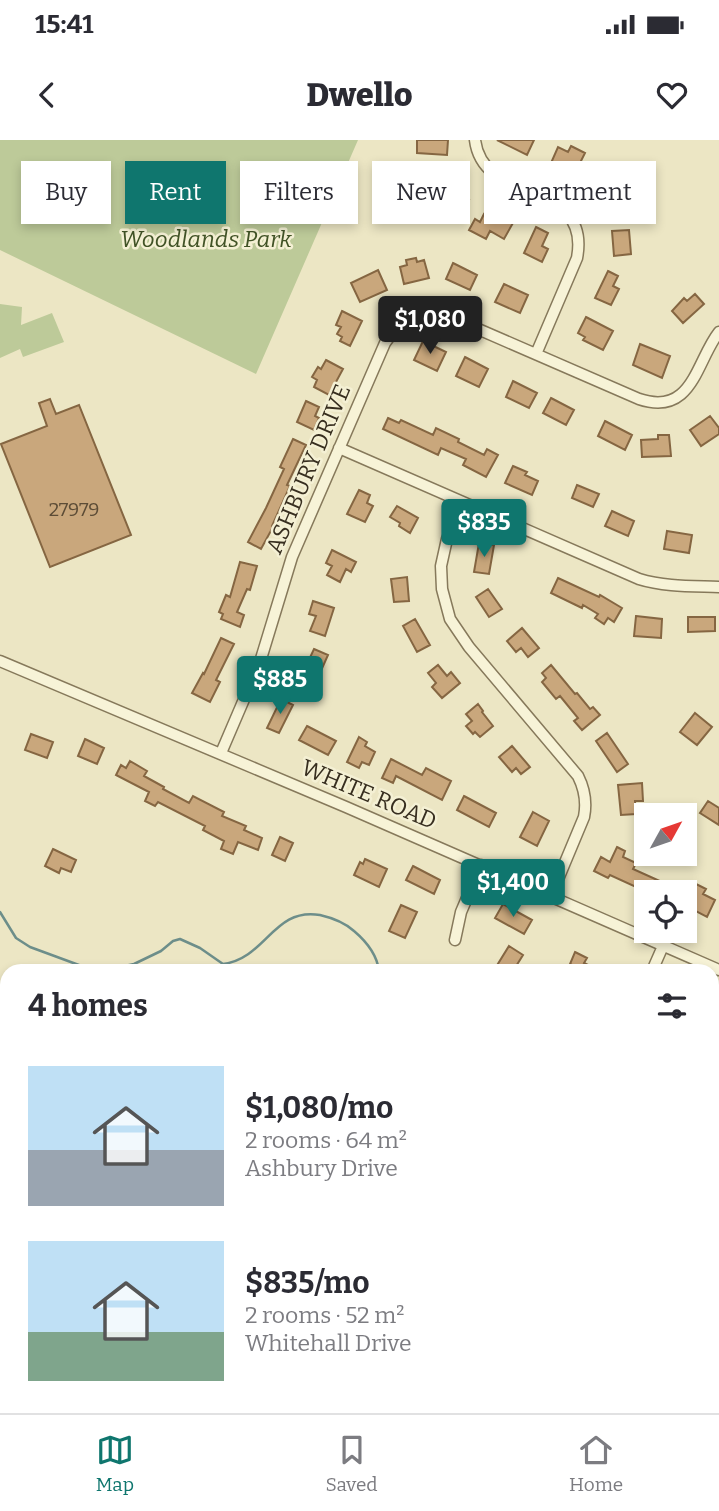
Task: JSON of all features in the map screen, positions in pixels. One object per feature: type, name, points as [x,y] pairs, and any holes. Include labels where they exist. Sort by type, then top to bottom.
[{"type":"street","points":[[475,140],[479,156],[499,179],[558,205],[576,229],[579,243],[577,258],[536,354]]},
{"type":"street","name":"ASHBURY DRIVE","points":[[221,753],[260,662],[292,557],[386,343],[397,327],[410,318],[425,313],[440,314],[639,399],[662,402],[676,397],[688,388],[719,332]]},
{"type":"street","points":[[339,448],[639,579],[670,586],[719,587]]},
{"type":"street","points":[[462,502],[447,539],[441,566],[442,589],[450,619],[469,647],[578,776],[584,792],[584,817],[551,896]]},
{"type":"street","name":"WHITE ROAD","points":[[0,661],[221,753],[705,964]]},
{"type":"street","points":[[455,940],[461,912],[481,865]]},
{"type":"street","points":[[655,964],[663,946]]},
{"type":"green space","name":"Woodlands Park","points":[[0,140],[358,140],[349,161],[240,161],[240,224],[321,224],[256,374],[0,250]]},
{"type":"green space","points":[[0,304],[22,307],[21,325],[52,313],[64,342],[23,357],[20,349],[0,358]]},
{"type":"building","points":[[417,140],[448,140],[447,155],[417,153]]},
{"type":"building","points":[[497,140],[534,140],[527,155]]},
{"type":"building","points":[[571,146],[585,153],[581,161],[552,161],[558,147],[568,152]]},
{"type":"building","points":[[484,214],[484,224],[512,224],[504,239],[490,231],[486,239],[469,230],[475,219],[480,222]]},
{"type":"building","points":[[536,227],[548,233],[542,246],[548,249],[542,262],[524,253]]},
{"type":"building","points":[[629,230],[631,254],[614,256],[612,231]]},
{"type":"building","points":[[416,258],[417,262],[424,260],[429,278],[404,284],[400,267],[407,265],[406,260]]},
{"type":"building","points":[[453,263],[477,275],[470,290],[446,279]]},
{"type":"building","points":[[378,270],[387,290],[360,302],[351,283]]},
{"type":"building","points":[[608,271],[618,276],[613,286],[619,289],[611,305],[595,298]]},
{"type":"building","points":[[504,284],[528,295],[520,313],[495,302]]},
{"type":"building","points":[[695,294],[704,304],[683,323],[672,311],[684,298],[687,301]]},
{"type":"building","points":[[342,311],[362,321],[350,346],[340,341],[342,337],[337,334],[341,327],[336,325]]},
{"type":"building","points":[[586,317],[613,331],[603,350],[583,340],[585,337],[578,333]]},
{"type":"building","points":[[423,341],[446,352],[437,371],[414,360]]},
{"type":"building","points":[[640,344],[670,356],[662,378],[633,365]]},
{"type":"building","points":[[465,357],[488,369],[479,387],[456,376]]},
{"type":"building","points":[[326,360],[343,369],[329,395],[314,387],[317,380],[312,377]]},
{"type":"building","points":[[513,381],[537,393],[529,408],[506,397]]},
{"type":"building","points":[[551,398],[574,410],[566,425],[543,413]]},
{"type":"building","points":[[50,399],[56,414],[79,405],[131,535],[50,567],[1,444],[47,426],[39,403]]},
{"type":"building","points":[[306,401],[319,407],[315,416],[319,418],[314,430],[297,422]]},
{"type":"building","points":[[710,416],[719,428],[719,434],[701,446],[690,430]]},
{"type":"building","points":[[388,418],[399,423],[401,420],[433,435],[436,428],[484,455],[487,449],[498,455],[486,477],[463,465],[466,459],[441,448],[438,455],[383,429]]},
{"type":"building","points":[[605,421],[632,435],[625,450],[598,436]]},
{"type":"building","points":[[658,435],[669,435],[671,456],[642,457],[641,440],[658,439]]},
{"type":"building","points":[[293,439],[306,445],[287,485],[290,486],[273,527],[261,549],[248,542],[284,469],[280,467]]},
{"type":"building","points":[[513,466],[538,481],[532,495],[505,483]]},
{"type":"building","points":[[577,485],[599,494],[593,507],[572,498]]},
{"type":"building","points":[[359,490],[370,495],[367,503],[373,506],[365,522],[347,514]]},
{"type":"building","points":[[397,506],[418,518],[410,533],[390,517]]},
{"type":"building","points":[[612,511],[634,521],[628,536],[605,526]]},
{"type":"building","points":[[667,531],[692,535],[689,553],[664,549]]},
{"type":"building","points":[[479,543],[494,545],[489,574],[474,572]]},
{"type":"building","points":[[332,550],[356,562],[351,572],[346,569],[340,582],[327,575],[332,566],[326,563]]},
{"type":"building","points":[[240,562],[257,566],[250,590],[247,589],[237,612],[244,615],[240,627],[221,619],[223,614],[219,612],[226,595],[230,597]]},
{"type":"building","points":[[407,577],[409,601],[394,602],[391,579]]},
{"type":"building","points":[[558,578],[599,597],[600,595],[622,608],[614,622],[608,618],[604,624],[595,618],[598,614],[583,605],[582,608],[551,593]]},
{"type":"building","points":[[488,589],[502,609],[489,617],[476,597]]},
{"type":"building","points":[[313,601],[334,608],[325,636],[310,631],[316,616],[309,614]]},
{"type":"building","points":[[636,616],[662,619],[661,638],[634,636]]},
{"type":"building","points":[[688,617],[715,617],[715,631],[688,632]]},
{"type":"building","points":[[415,619],[430,645],[417,652],[403,626]]},
{"type":"building","points":[[522,628],[539,648],[528,657],[521,648],[516,652],[507,641]]},
{"type":"building","points":[[221,638],[234,644],[216,680],[220,682],[210,702],[192,693]]},
{"type":"building","points":[[314,649],[328,655],[320,673],[309,668],[305,677],[292,671],[297,660],[307,664]]},
{"type":"building","points":[[438,665],[447,676],[451,672],[460,683],[442,698],[432,687],[436,683],[428,673]]},
{"type":"building","points":[[551,665],[575,694],[600,715],[582,730],[574,721],[578,718],[560,696],[556,699],[542,682],[546,678],[542,673]]},
{"type":"building","points":[[281,699],[293,705],[279,733],[267,728]]},
{"type":"building","points":[[478,704],[493,726],[480,737],[466,726],[472,721],[466,714]]},
{"type":"building","points":[[695,713],[712,727],[697,745],[680,732]]},
{"type":"building","points":[[307,726],[336,741],[328,755],[299,740]]},
{"type":"building","points":[[607,733],[628,764],[617,772],[596,741]]},
{"type":"building","points":[[31,734],[53,742],[47,758],[25,750]]},
{"type":"building","points":[[359,737],[367,742],[365,746],[375,752],[369,765],[362,762],[359,768],[347,762]]},
{"type":"building","points":[[85,739],[104,748],[97,764],[78,756]]},
{"type":"building","points":[[512,746],[530,767],[521,774],[516,768],[512,772],[499,757]]},
{"type":"building","points":[[391,759],[422,775],[426,768],[451,781],[442,800],[396,776],[393,783],[382,778]]},
{"type":"building","points":[[130,761],[147,771],[144,776],[164,787],[163,789],[189,803],[193,796],[224,812],[222,816],[246,826],[244,830],[262,838],[258,850],[238,842],[233,854],[221,849],[224,841],[203,830],[205,826],[158,802],[155,806],[145,801],[149,792],[116,775],[121,765],[126,768]]},
{"type":"building","points":[[642,783],[643,801],[635,801],[634,814],[621,815],[618,785]]},
{"type":"building","points":[[464,796],[496,813],[489,827],[457,810]]},
{"type":"building","points":[[708,801],[719,808],[719,825],[700,813]]},
{"type":"building","points":[[533,812],[549,821],[537,846],[520,837]]},
{"type":"building","points":[[280,837],[293,843],[285,861],[272,855]]},
{"type":"building","points":[[617,847],[625,851],[623,857],[634,862],[633,869],[657,880],[634,880],[634,886],[594,871],[601,857],[610,862]]},
{"type":"building","points":[[53,849],[76,860],[71,872],[61,868],[59,873],[45,866]]},
{"type":"building","points":[[365,859],[387,869],[379,887],[354,875],[360,862],[363,864]]},
{"type":"building","points":[[413,866],[440,880],[434,894],[406,880]]},
{"type":"building","points":[[697,884],[706,889],[703,894],[715,900],[707,917],[697,912]]},
{"type":"building","points":[[503,904],[532,920],[524,934],[495,918]]},
{"type":"building","points":[[401,905],[417,912],[405,938],[389,931]]},
{"type":"building","points":[[509,946],[523,955],[517,964],[498,964]]},
{"type":"building","points":[[575,952],[587,958],[584,963],[586,964],[570,964]]},
{"type":"waterway","points":[[0,912],[16,938],[30,947],[76,964]]},
{"type":"waterway","points":[[223,964],[250,953],[280,925],[291,918],[304,915],[320,915],[350,928],[367,944],[378,964]]},
{"type":"waterway","points":[[134,964],[180,939],[200,948],[223,964]]}]
